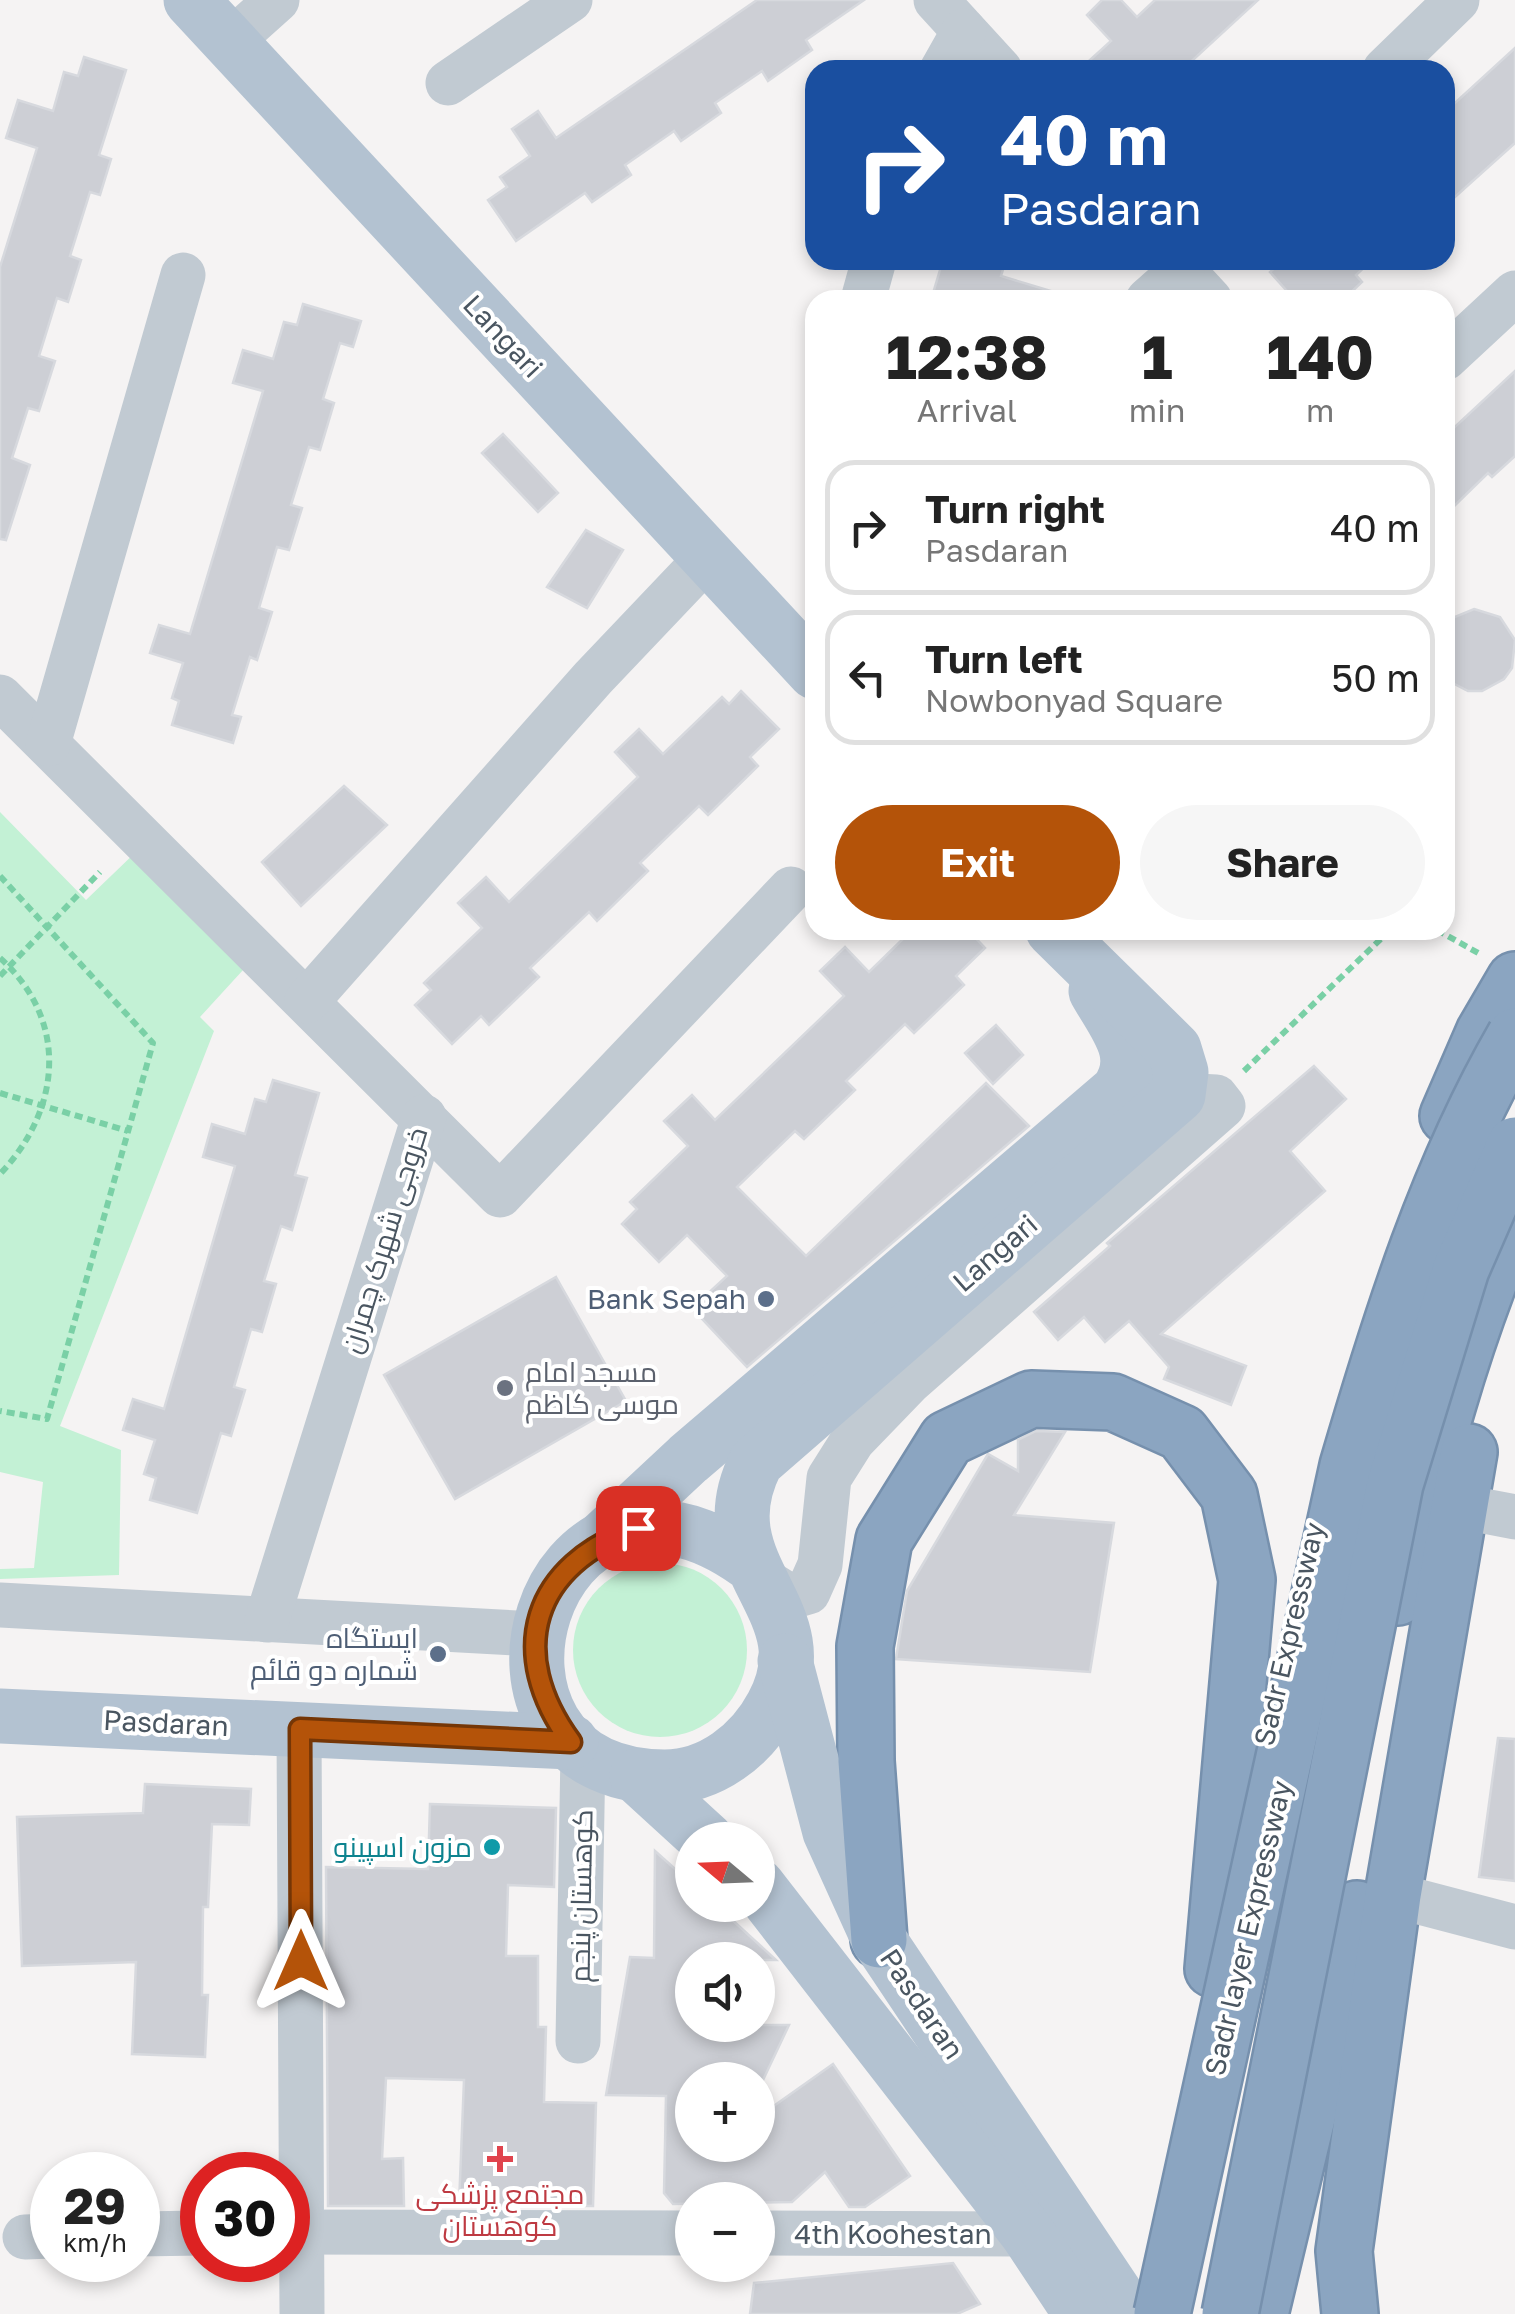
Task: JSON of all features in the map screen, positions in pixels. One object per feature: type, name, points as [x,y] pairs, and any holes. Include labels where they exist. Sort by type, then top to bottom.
[{"type":"highway","name":"Sadr Expressway","points":[[1141,2314],[1213,1968],[1339,1410],[1391,1244],[1484,1033],[1500,968]]},
{"type":"highway","name":"Sadr layer Expressway","points":[[1162,2314],[1348,1466],[1385,1341],[1427,1228],[1462,1141],[1515,1036]]},
{"type":"highway","name":"Sadr layer Expressway","points":[[1230,2314],[1395,1484],[1461,1268],[1515,1145]]},
{"type":"highway","points":[[1245,2314],[1306,1982],[1434,1444],[1488,1278],[1515,1218]]},
{"type":"highway","points":[[1260,2314],[1342,1982],[1411,1642],[1515,1311]]},
{"type":"highway","points":[[880,1940],[866,1761],[865,1646],[884,1540],[947,1439],[1031,1400],[1113,1402],[1182,1432],[1229,1495],[1247,1580],[1213,1968]]},
{"type":"highway","points":[[1350,2314],[1344,2251],[1393,1894],[1461,1486]]},
{"type":"main road","name":"Langari","points":[[191,0],[805,661]]},
{"type":"main road","name":"Langari","points":[[755,1570],[739,1505],[756,1462],[1197,1096],[1181,1072],[1174,1050],[1066,944]]},
{"type":"main road","name":"Langari","points":[[600,1541],[688,1459],[1117,1092],[1129,1076],[1132,1057],[1066,944]]},
{"type":"main road","points":[[688,1459],[682,1477],[684,1489],[705,1502],[730,1488],[756,1462]]},
{"type":"main road","points":[[677,1527],[715,1538],[755,1570],[781,1618],[785,1661],[775,1702],[752,1737],[730,1755],[679,1777],[637,1776],[602,1764],[577,1746],[548,1710],[536,1673],[536,1634],[547,1597],[569,1565],[600,1541],[638,1528],[677,1527]]},
{"type":"main road","name":"Pasdaran","points":[[785,1661],[830,1832],[880,1940],[1129,2314]]},
{"type":"main road","name":"Pasdaran","points":[[0,1716],[577,1746]]},
{"type":"main road","points":[[637,1776],[687,1822]]},
{"type":"main road","name":"Pasdaran","points":[[775,1907],[1028,2234],[1069,2307]]},
{"type":"main road","points":[[834,1981],[880,1940]]},
{"type":"street","points":[[230,41],[276,0]]},
{"type":"street","points":[[448,83],[570,0]]},
{"type":"street","points":[[1396,60],[1458,0]]},
{"type":"street","points":[[943,60],[950,15]]},
{"type":"street","points":[[950,15],[991,60]]},
{"type":"street","points":[[48,744],[183,275]]},
{"type":"street","points":[[1165,290],[1188,277]]},
{"type":"street","points":[[1455,349],[1515,293]]},
{"type":"street","points":[[307,1001],[593,678],[708,556]]},
{"type":"street","name":"خروجی شهرک چمران","points":[[0,696],[424,1116],[266,1620]]},
{"type":"street","points":[[424,1116],[500,1195],[791,889]]},
{"type":"street","points":[[755,1570],[791,1597],[808,1592],[820,1565],[828,1478],[853,1440],[909,1382],[1224,1106],[1197,1096]]},
{"type":"street","points":[[1461,1486],[1515,1517]]},
{"type":"street","points":[[0,1605],[536,1634]]},
{"type":"street","points":[[296,2152],[300,1729]]},
{"type":"street","name":"کوهستان پنجم","points":[[577,1746],[578,2041]]},
{"type":"street","points":[[1393,1894],[1515,1928]]},
{"type":"street","points":[[310,2231],[675,2233]]},
{"type":"street","name":"4th Koohestan","points":[[775,2233],[1028,2234]]},
{"type":"street","points":[[299,2282],[302,2314]]},
{"type":"path","points":[[0,976],[100,872]]},
{"type":"path","points":[[0,876],[153,1042],[47,1419],[0,1411]]},
{"type":"path","points":[[1197,1096],[1378,940]]},
{"type":"path","points":[[1454,940],[1500,968]]},
{"type":"path","points":[[0,958],[42,1017],[50,1061],[44,1107],[25,1148],[0,1174]]},
{"type":"path","points":[[0,1093],[128,1130]]},
{"type":"green space","points":[[0,812],[86,900],[139,849],[254,958],[200,1017],[214,1031],[60,1426],[121,1450],[119,1575],[0,1579],[0,1569],[34,1568],[43,1482],[0,1472]]},
{"type":"green space","points":[[660,1563],[693,1569],[722,1588],[741,1617],[747,1650],[741,1683],[722,1712],[693,1731],[660,1737],[627,1731],[598,1712],[579,1683],[573,1650],[579,1617],[598,1588],[627,1569]]},
{"type":"building","points":[[757,0],[864,0],[806,40],[812,50],[768,81],[762,71],[715,103],[721,113],[681,141],[674,131],[625,165],[631,175],[592,202],[585,193],[516,241],[488,200],[507,187],[500,177],[530,156],[512,129],[538,111],[556,138]]},
{"type":"building","points":[[1102,0],[1121,0],[1137,17],[1155,0],[1258,0],[1193,60],[1090,60],[1111,41],[1087,15]]},
{"type":"building","points":[[1515,48],[1515,143],[1455,197],[1455,103]]},
{"type":"building","points":[[84,57],[126,70],[99,155],[111,159],[100,195],[90,192],[70,256],[81,260],[68,302],[57,298],[39,356],[55,361],[39,411],[28,408],[12,458],[30,465],[6,540],[0,539],[0,267],[37,148],[6,138],[18,100],[53,111],[64,72],[78,76]]},
{"type":"building","points":[[940,270],[1003,270],[1001,276],[1047,290],[934,290]]},
{"type":"building","points":[[1361,270],[1356,275],[1362,282],[1354,290],[1286,290],[1270,272]]},
{"type":"building","points":[[303,304],[361,321],[353,347],[340,343],[323,399],[334,403],[320,450],[309,447],[291,505],[302,508],[289,550],[277,547],[259,608],[272,612],[257,660],[250,657],[232,715],[241,717],[233,743],[172,725],[179,701],[172,698],[183,663],[150,653],[159,625],[190,634],[263,391],[233,383],[243,350],[273,359],[284,322],[297,325]]},
{"type":"building","points":[[1515,371],[1515,456],[1492,477],[1488,473],[1455,505],[1455,427]]},
{"type":"building","points":[[503,434],[558,493],[538,512],[482,453]]},
{"type":"building","points":[[586,530],[623,550],[587,608],[547,587]]},
{"type":"building","points":[[1474,609],[1500,617],[1515,640],[1512,668],[1504,679],[1482,691],[1468,691],[1455,684],[1455,617]]},
{"type":"building","points":[[741,691],[779,729],[750,757],[758,766],[708,815],[699,806],[640,863],[648,871],[597,921],[589,912],[530,968],[539,977],[489,1025],[481,1016],[452,1044],[415,1005],[431,990],[424,983],[482,928],[458,903],[486,877],[509,902],[638,777],[615,752],[639,729],[663,754],[722,697],[729,704]]},
{"type":"building","points":[[344,786],[387,825],[301,906],[262,862]]},
{"type":"building","points":[[902,940],[977,940],[985,948],[956,976],[964,985],[914,1033],[905,1024],[846,1081],[855,1090],[804,1139],[795,1131],[737,1187],[806,1256],[986,1083],[1029,1126],[747,1367],[692,1308],[727,1276],[687,1235],[659,1262],[622,1224],[637,1209],[630,1202],[688,1146],[664,1121],[692,1095],[715,1120],[844,996],[820,971],[845,947],[869,972]]},
{"type":"building","points":[[996,1025],[1023,1055],[993,1084],[965,1053]]},
{"type":"building","points":[[1314,1066],[1346,1099],[1290,1151],[1325,1191],[1161,1334],[1246,1366],[1231,1405],[1164,1379],[1169,1367],[1129,1321],[1105,1342],[1084,1317],[1058,1340],[1034,1312],[1110,1246],[1107,1243]]},
{"type":"building","points":[[273,1080],[319,1093],[295,1175],[307,1178],[292,1230],[281,1226],[264,1281],[276,1284],[262,1332],[251,1329],[234,1387],[245,1390],[231,1436],[221,1433],[197,1513],[150,1500],[156,1478],[144,1474],[155,1440],[123,1430],[133,1399],[164,1409],[235,1166],[203,1157],[212,1124],[245,1134],[255,1099],[266,1102]]},
{"type":"building","name":"مسجد امام موسی کاظم","points":[[556,1277],[626,1401],[455,1499],[384,1375]]},
{"type":"building","points":[[1036,1431],[1065,1432],[1014,1515],[1114,1523],[1090,1672],[896,1659],[907,1591],[988,1454],[1018,1471],[1018,1440]]},
{"type":"building","points":[[1498,1738],[1515,1739],[1515,1881],[1479,1877]]},
{"type":"building","points":[[145,1784],[251,1789],[249,1825],[212,1824],[208,1907],[203,1907],[202,1995],[208,1995],[205,2057],[132,2054],[136,1962],[22,1966],[17,1817],[143,1813]]},
{"type":"building","points":[[430,1804],[556,1808],[554,1887],[508,1885],[506,1956],[538,1956],[538,2027],[546,2027],[544,2102],[596,2103],[593,2206],[459,2205],[464,2080],[386,2078],[382,2159],[403,2158],[404,2206],[328,2206],[326,1867],[428,1869]]},
{"type":"building","points":[[655,1851],[675,1869],[675,1922],[735,1922],[756,1942],[675,1942],[675,2042],[775,2042],[775,2025],[789,2025],[772,2062],[675,2062],[675,2162],[775,2162],[775,2105],[833,2064],[910,2176],[865,2207],[849,2207],[825,2172],[792,2202],[775,2202],[775,2182],[675,2182],[673,2204],[664,2193],[666,2096],[606,2095],[630,1957],[654,1958]]},
{"type":"building","points":[[953,2263],[980,2304],[957,2314],[750,2314],[754,2283]]},
{"type":"place","name":"Bank Sepah","points":[[766,1299]]},
{"type":"place","name":"مسجد امام موسی کاظم","points":[[505,1388]]},
{"type":"place","name":"ایستگاه شماره دو قائم","points":[[438,1654]]},
{"type":"place","name":"مزون اسپینو","points":[[492,1847]]},
{"type":"place","name":"مجتمع پزشکی کوهستان","points":[[500,2159]]},
{"type":"route","points":[[301,1961],[300,1729],[571,1742],[548,1710],[536,1673],[536,1634],[547,1597],[569,1565],[600,1541],[638,1528]]}]
